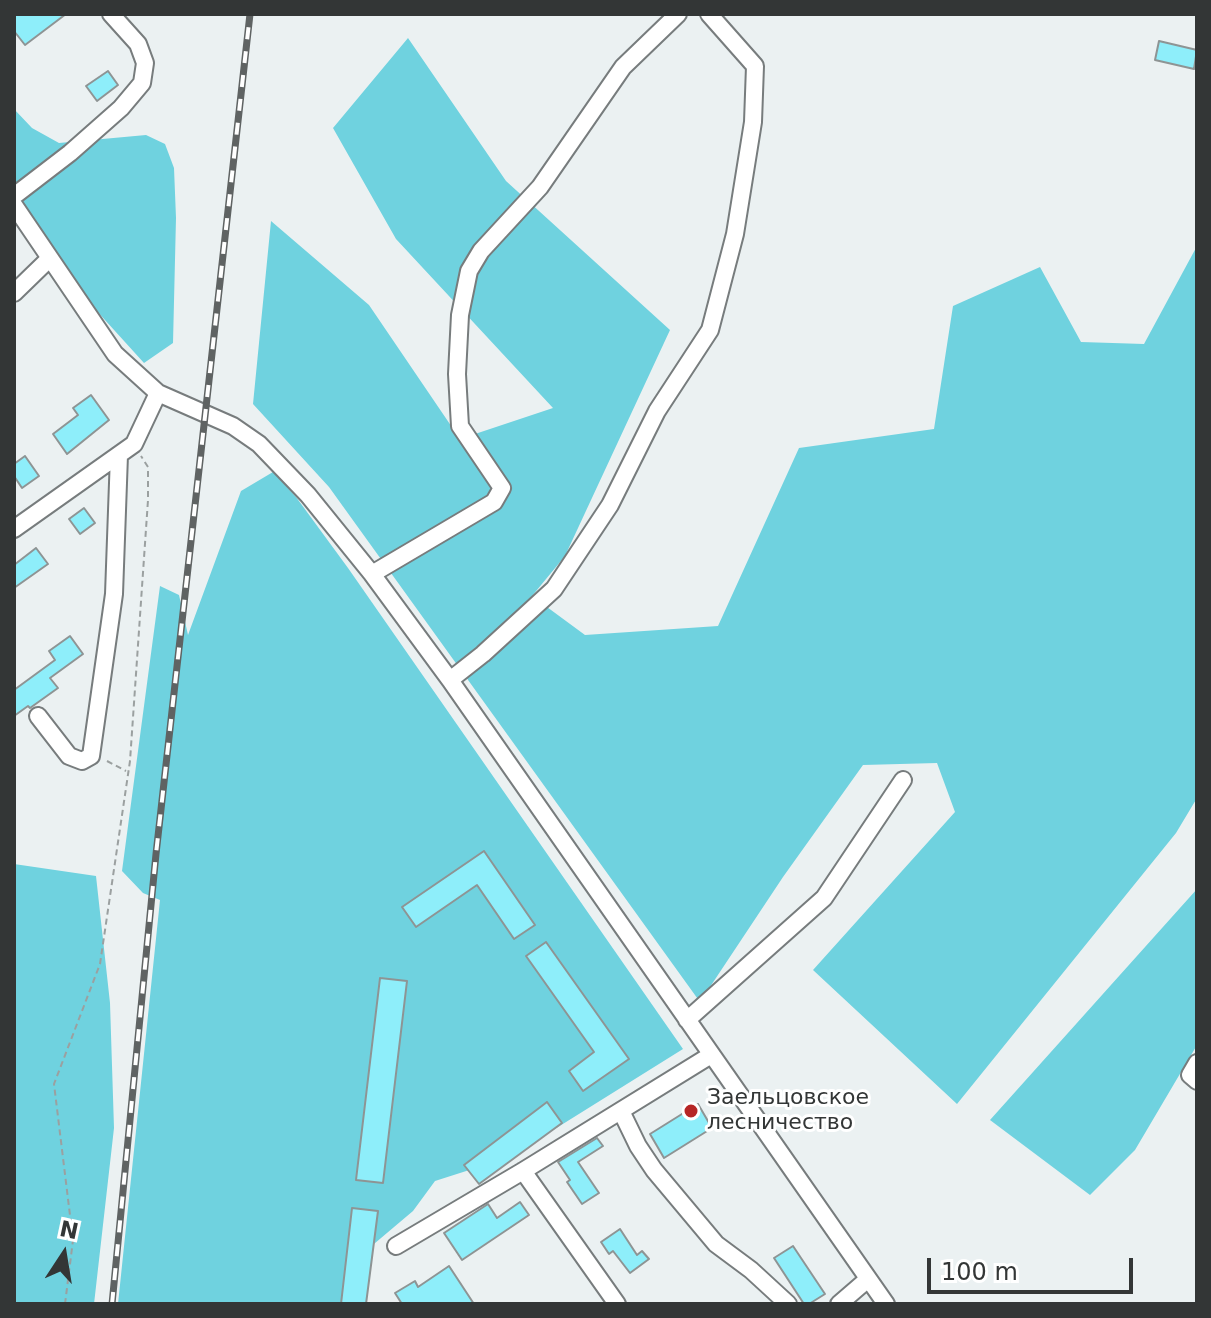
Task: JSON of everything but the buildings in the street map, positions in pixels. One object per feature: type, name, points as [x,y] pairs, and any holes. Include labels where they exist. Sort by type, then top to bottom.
[{"type":"street","points":[[14,196],[121,108],[142,83],[145,63],[138,44],[111,14]]},
{"type":"street","points":[[372,574],[494,502],[502,488],[460,426],[457,374],[460,315],[469,271],[481,251],[540,187],[623,67],[678,14]]},
{"type":"street","points":[[450,680],[554,589],[610,505],[657,411],[710,330],[735,234],[753,122],[755,66],[709,14]]},
{"type":"street","points":[[14,205],[115,354],[158,393],[233,426],[259,444],[308,495],[372,574],[450,680],[886,1304]]},
{"type":"street","points":[[14,293],[49,259]]},
{"type":"street","points":[[14,529],[134,444],[158,393]]},
{"type":"street","points":[[38,716],[69,756],[82,761],[91,756],[114,594],[119,455]]},
{"type":"street","points":[[687,1020],[824,898],[903,780]]},
{"type":"street","points":[[396,1246],[711,1055]]},
{"type":"street","points":[[1197,1063],[1190,1075],[1197,1081]]},
{"type":"street","points":[[621,1111],[654,1170],[706,1233],[788,1304]]},
{"type":"street","points":[[523,1171],[617,1304]]},
{"type":"street","points":[[839,1304],[868,1279]]},
{"type":"path","points":[[65,1304],[73,1240],[54,1084],[100,964],[128,772],[148,478],[148,467],[134,444]]},
{"type":"path","points":[[91,756],[111,762],[128,772]]},
{"type":"shaded area","points":[[408,38],[506,181],[670,330],[565,556],[532,596],[585,635],[718,626],[799,448],[934,429],[953,306],[1040,267],[1081,342],[1144,344],[1197,246],[1197,798],[1176,833],[957,1104],[813,970],[955,812],[937,763],[863,765],[783,877],[700,1002],[329,487],[253,404],[271,221],[369,305],[460,439],[553,408],[396,239],[333,128]]},
{"type":"shaded area","points":[[14,109],[32,128],[59,143],[146,135],[165,144],[174,168],[173,343],[144,363],[95,309],[14,191]]},
{"type":"shaded area","points":[[273,472],[296,497],[348,568],[683,1049],[510,1157],[435,1181],[413,1211],[355,1260],[362,1304],[118,1304],[160,900],[143,893],[122,871],[160,586],[179,595],[188,635],[241,491]]},
{"type":"shaded area","points":[[14,864],[96,876],[110,1003],[114,1128],[94,1304],[14,1304]]},
{"type":"shaded area","points":[[1197,889],[1197,1045],[1135,1150],[1090,1195],[990,1120]]},
{"type":"railway","points":[[112,1304],[156,854],[250,14]]},
{"type":"place","name":"Заельцовское лесничество","points":[[691,1111]]}]
